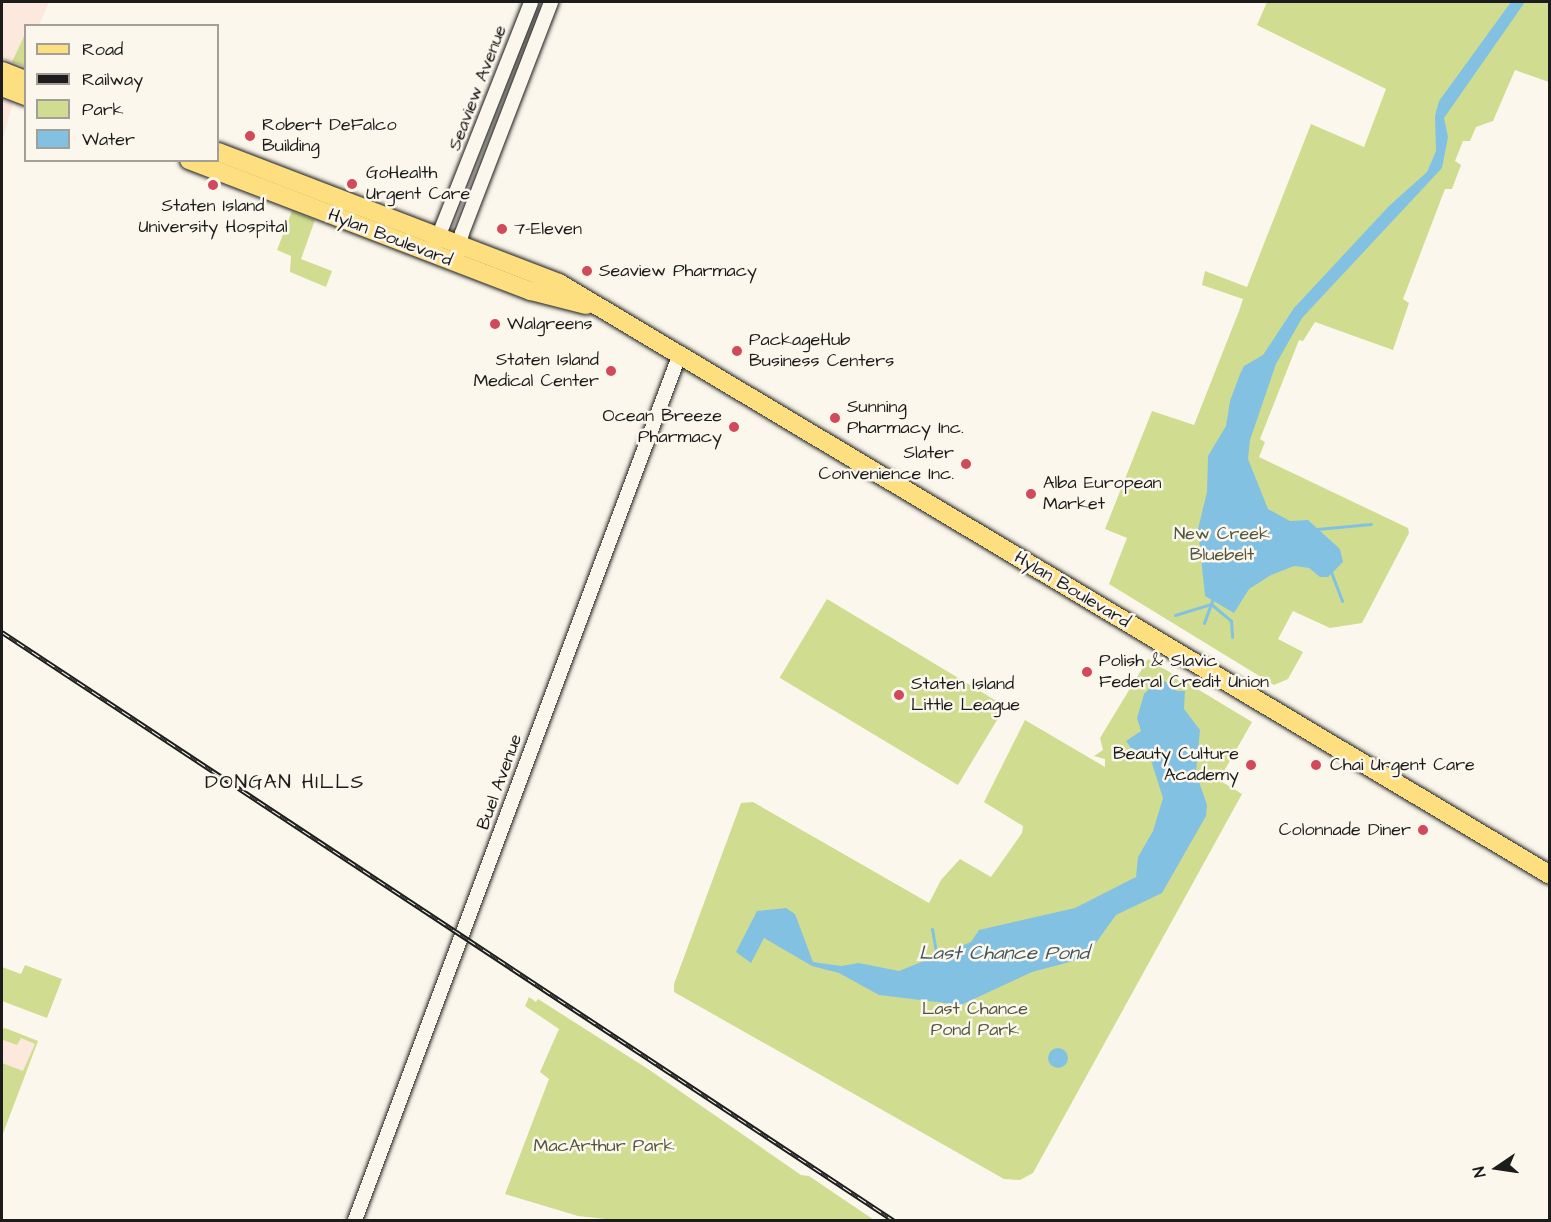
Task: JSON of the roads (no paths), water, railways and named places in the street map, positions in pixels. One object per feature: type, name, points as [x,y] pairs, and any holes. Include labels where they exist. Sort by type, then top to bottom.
[{"type":"main road","points":[[2,71],[24,79]]},
{"type":"main road","points":[[2,87],[24,95]]},
{"type":"main road","name":"Hylan Boulevard","points":[[219,152],[458,254],[553,299],[594,306],[1550,875]]},
{"type":"main road","name":"Hylan Boulevard","points":[[195,162],[435,245]]},
{"type":"street","name":"Seaview Avenue","points":[[435,245],[531,2]]},
{"type":"street","name":"Seaview Avenue","points":[[458,254],[551,2]]},
{"type":"street","name":"Buel Avenue","points":[[355,1221],[679,356]]},
{"type":"water","points":[[1511,2],[1525,2],[1444,118],[1448,137],[1442,168],[1302,318],[1276,364],[1250,440],[1248,459],[1268,509],[1290,521],[1308,520],[1340,549],[1343,562],[1328,577],[1320,577],[1309,568],[1294,566],[1271,575],[1249,589],[1234,613],[1205,596],[1198,529],[1207,492],[1208,456],[1226,426],[1230,401],[1240,374],[1244,366],[1263,355],[1294,308],[1389,206],[1427,172],[1436,151],[1435,116],[1439,101]]},
{"type":"water","name":"Last Chance Pond","points":[[1161,678],[1177,691],[1185,691],[1184,709],[1200,730],[1196,773],[1207,805],[1206,816],[1162,893],[1116,915],[1085,958],[1032,972],[961,1005],[879,995],[839,973],[812,966],[764,938],[751,963],[736,952],[757,911],[786,908],[795,914],[813,962],[841,966],[859,963],[899,971],[971,942],[979,930],[1075,908],[1136,877],[1138,857],[1153,831],[1163,798],[1149,754],[1131,748],[1126,741],[1141,731],[1137,718],[1144,694]]},
{"type":"water","points":[[1054,1048],[1062,1048],[1068,1054],[1068,1062],[1062,1068],[1054,1068],[1048,1062],[1048,1054]]},
{"type":"waterway","points":[[1317,529],[1371,524]]},
{"type":"waterway","points":[[1331,572],[1342,601]]},
{"type":"waterway","points":[[1204,623],[1213,598]]},
{"type":"waterway","points":[[1175,615],[1211,604],[1231,621],[1232,637]]},
{"type":"waterway","points":[[932,929],[937,956]]},
{"type":"railway","points":[[2,632],[893,1220]]},
{"type":"place","name":"Robert DeFalco Building","points":[[250,136]]},
{"type":"place","name":"GoHealth Urgent Care","points":[[352,184]]},
{"type":"place","name":"Staten Island University Hospital","points":[[213,185]]},
{"type":"place","name":"7-Eleven","points":[[502,229]]},
{"type":"place","name":"Seaview Pharmacy","points":[[587,271]]},
{"type":"place","name":"Walgreens","points":[[495,324]]},
{"type":"place","name":"PackageHub Business Centers","points":[[737,351]]},
{"type":"place","name":"Staten Island Medical Center","points":[[611,371]]},
{"type":"place","name":"Sunning Pharmacy Inc.","points":[[835,418]]},
{"type":"place","name":"Ocean Breeze Pharmacy","points":[[734,427]]},
{"type":"place","name":"Slater Convenience Inc.","points":[[966,464]]},
{"type":"place","name":"Alba European Market","points":[[1031,494]]},
{"type":"place","name":"Polish & Slavic Federal Credit Union","points":[[1087,672]]},
{"type":"place","name":"Staten Island Little League","points":[[899,695]]},
{"type":"place","name":"Beauty Culture Academy","points":[[1251,765]]},
{"type":"place","name":"Chai Urgent Care","points":[[1316,765]]},
{"type":"place","name":"Colonnade Diner","points":[[1423,830]]},
{"type":"district","name":"DONGAN HILLS","points":[[285,782]]},
{"type":"park label","name":"New Creek Bluebelt","points":[[1222,545]]},
{"type":"park label","name":"Last Chance Pond Park","points":[[975,1020]]},
{"type":"park label","name":"MacArthur Park","points":[[604,1146]]}]
